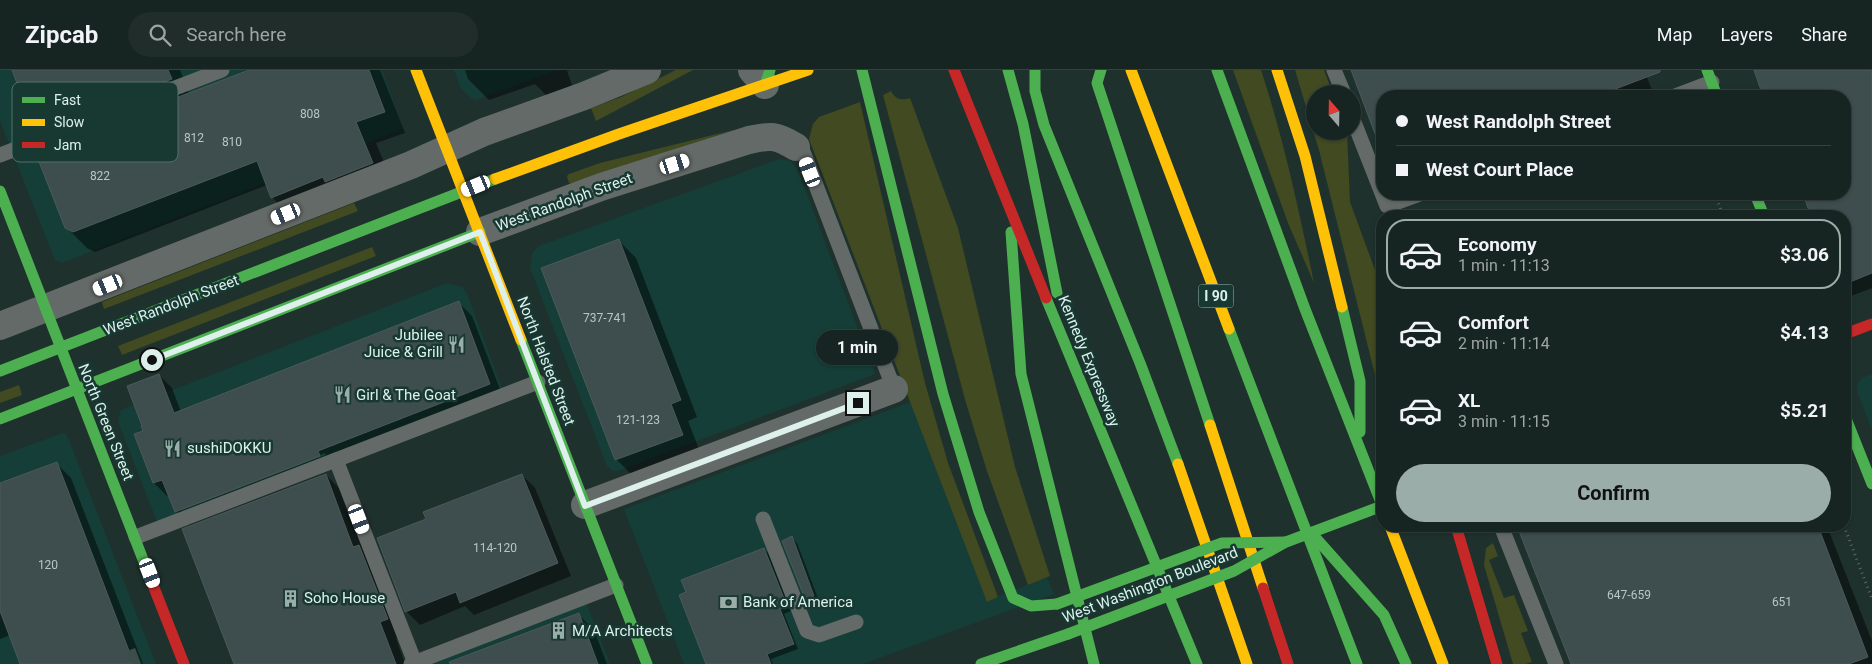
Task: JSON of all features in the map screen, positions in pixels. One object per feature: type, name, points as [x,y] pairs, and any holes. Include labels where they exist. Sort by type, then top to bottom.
[{"type":"main road","name":"North Halsted Street","points":[[416,70],[647,664]]},
{"type":"main road","name":"West Randolph Street","points":[[0,371],[464,191],[619,134],[762,75],[808,70]]},
{"type":"main road","points":[[862,70],[943,394],[979,512],[1013,598],[1031,606],[1057,604],[1222,543],[1286,542]]},
{"type":"main road","name":"Kennedy Expressway","points":[[954,70],[1010,211],[1197,664]]},
{"type":"main road","points":[[1008,70],[1023,124],[1069,352]]},
{"type":"main road","points":[[1035,70],[1036,102],[1044,125],[1179,467],[1248,664]]},
{"type":"main road","points":[[1101,70],[1097,83],[1288,664]]},
{"type":"main road","name":"I 90","points":[[1131,70],[1357,664]]},
{"type":"main road","points":[[1217,70],[1305,309],[1376,489]]},
{"type":"main road","points":[[1278,70],[1305,156],[1360,381],[1360,446]]},
{"type":"main road","name":"North Green Street","points":[[0,191],[184,664]]},
{"type":"main road","points":[[1010,211],[1021,374],[1094,664]]},
{"type":"main road","name":"West Randolph Street","points":[[0,419],[480,232]]},
{"type":"main road","points":[[1851,332],[1872,324]]},
{"type":"main road","points":[[1851,431],[1872,484]]},
{"type":"main road","name":"West Washington Boulevard","points":[[981,664],[1068,634],[1234,571],[1286,542],[1376,507]]},
{"type":"main road","name":"I 90","points":[[1302,522],[1384,615],[1406,664]]},
{"type":"main road","points":[[1392,532],[1443,664]]},
{"type":"main road","points":[[1458,532],[1497,664]]},
{"type":"street","points":[[0,326],[410,165],[484,132],[584,96],[647,70]]},
{"type":"street","name":"West Randolph Street","points":[[480,232],[600,187],[749,140],[769,136],[784,140],[796,147]]},
{"type":"street","points":[[585,506],[894,389]]},
{"type":"lane","points":[[178,87],[222,70]]},
{"type":"lane","points":[[1334,70],[1340,85]]},
{"type":"lane","points":[[1692,90],[1712,83]]},
{"type":"lane","points":[[1361,140],[1376,178]]},
{"type":"lane","points":[[796,147],[804,154],[894,389]]},
{"type":"lane","points":[[0,155],[12,150]]},
{"type":"lane","points":[[1385,200],[1387,206],[1404,200]]},
{"type":"lane","points":[[136,537],[538,382]]},
{"type":"lane","points":[[336,460],[413,663],[616,585]]},
{"type":"lane","points":[[763,519],[807,631],[819,635],[856,622]]},
{"type":"lane","points":[[1503,532],[1556,664]]},
{"type":"path","points":[[1846,532],[1872,599]]},
{"type":"shaded area","points":[[0,70],[382,70],[403,129],[62,263],[55,260],[16,162],[178,162],[178,82],[12,82],[12,151],[0,121]]},
{"type":"shaded area","points":[[454,70],[558,70],[476,100],[461,89]]},
{"type":"shaded area","points":[[676,70],[693,70],[596,121],[591,108],[621,97]]},
{"type":"shaded area","points":[[1233,70],[1261,70],[1284,149],[1314,283],[1288,223]]},
{"type":"shaded area","points":[[1295,70],[1324,70],[1330,85],[1306,85],[1306,107]]},
{"type":"shaded area","points":[[891,91],[899,99],[910,98],[958,228],[1015,467],[1050,576],[1028,585],[987,471],[966,403],[883,95]]},
{"type":"shaded area","points":[[860,102],[925,383],[948,463],[998,597],[987,602],[809,139],[813,124],[819,117]]},
{"type":"shaded area","points":[[733,130],[573,184],[569,183],[567,176],[569,174],[600,163]]},
{"type":"shaded area","points":[[1316,140],[1347,140],[1350,202],[1376,273],[1376,379]]},
{"type":"shaded area","points":[[779,159],[790,161],[797,168],[875,374],[618,471],[613,471],[607,466],[530,268],[532,253],[539,246]]},
{"type":"shaded area","points":[[354,203],[358,211],[104,309],[102,302]]},
{"type":"shaded area","points":[[372,247],[376,256],[122,355],[118,346]]},
{"type":"shaded area","points":[[447,283],[463,287],[467,294],[504,394],[159,527],[120,427],[118,419],[121,410]]},
{"type":"shaded area","points":[[1872,374],[1872,430],[1857,391],[1858,384],[1862,378]]},
{"type":"shaded area","points":[[19,385],[22,395],[0,403],[0,392]]},
{"type":"shaded area","points":[[911,402],[987,601],[1047,577],[1054,594],[863,664],[684,664],[624,509]]},
{"type":"shaded area","points":[[63,433],[67,435],[156,664],[0,664],[0,456]]},
{"type":"shaded area","points":[[1493,543],[1498,556],[1489,560],[1504,598],[1514,595],[1528,631],[1521,633],[1532,662],[1526,664],[1513,664],[1484,565],[1486,548]]},
{"type":"shaded area","points":[[584,597],[610,664],[411,664]]},
{"type":"building","points":[[12,70],[168,70],[172,79],[164,82],[17,82]]},
{"type":"building","points":[[249,70],[369,70],[385,112],[356,122],[373,163],[325,182],[323,177],[271,198],[257,161],[73,232],[65,228],[39,162],[178,162],[178,97]]},
{"type":"building","points":[[1351,70],[1660,70],[1660,72],[1613,90],[1376,90],[1376,136],[1361,97],[1361,85],[1357,85]]},
{"type":"building","points":[[1754,70],[1872,70],[1872,273],[1851,282],[1851,210],[1809,210],[1805,200],[1851,200],[1851,90],[1761,90]]},
{"type":"building","points":[[619,239],[681,400],[671,404],[683,435],[615,460],[541,268]]},
{"type":"building","points":[[459,301],[490,384],[318,451],[320,456],[175,512],[162,480],[153,483],[134,434],[143,431],[127,386],[159,374],[174,413]]},
{"type":"building","points":[[57,462],[134,664],[20,664],[0,611],[0,483]]},
{"type":"building","name":"Soho House","points":[[326,474],[353,547],[359,545],[388,619],[380,622],[396,664],[234,664],[182,529]]},
{"type":"building","points":[[522,474],[558,563],[460,603],[456,592],[405,612],[377,538],[426,519],[423,512]]},
{"type":"building","points":[[1519,532],[1820,532],[1868,657],[1849,664],[1571,664]]},
{"type":"building","points":[[792,536],[814,596],[805,599],[782,541]]},
{"type":"building","name":"Bank of America","points":[[764,548],[787,606],[780,609],[794,644],[767,654],[771,664],[706,664],[679,595],[686,592],[681,580]]},
{"type":"building","name":"M/A Architects","points":[[579,613],[598,664],[450,664],[449,662]]},
{"type":"tunnel","points":[[132,664],[140,661]]},
{"type":"traffic: fast","points":[[765,85],[770,70]]},
{"type":"traffic: fast","points":[[862,70],[943,394],[979,512],[1013,598],[1031,606],[1057,604]]},
{"type":"traffic: fast","points":[[1008,70],[1023,124],[1057,293]]},
{"type":"traffic: fast","points":[[1035,70],[1035,91],[1044,125],[1140,363],[1178,464]]},
{"type":"traffic: fast","points":[[1101,70],[1097,83],[1210,425]]},
{"type":"traffic: fast","points":[[1217,70],[1305,309],[1376,490]]},
{"type":"traffic: fast","points":[[1707,70],[1715,90]]},
{"type":"traffic: fast","points":[[0,371],[495,179]]},
{"type":"traffic: fast","points":[[0,191],[149,575]]},
{"type":"traffic: fast","points":[[1757,200],[1762,210]]},
{"type":"traffic: fast","points":[[0,419],[480,232]]},
{"type":"traffic: fast","points":[[1011,232],[1021,374],[1094,664]]},
{"type":"traffic: fast","points":[[1046,298],[1197,664]]},
{"type":"traffic: fast","points":[[1342,307],[1360,381],[1360,432]]},
{"type":"traffic: fast","points":[[1229,329],[1357,664]]},
{"type":"traffic: fast","points":[[521,340],[647,664]]},
{"type":"traffic: fast","points":[[1851,431],[1872,484]]},
{"type":"traffic: fast","points":[[1068,634],[1234,571],[1286,542],[1376,508]]},
{"type":"traffic: fast","points":[[1314,536],[1384,615],[1406,664]]},
{"type":"traffic: fast","points":[[1057,604],[1222,543],[1286,542]]},
{"type":"traffic: fast","points":[[981,664],[1068,634]]},
{"type":"traffic: slow","points":[[416,70],[521,340]]},
{"type":"traffic: slow","points":[[495,179],[619,134],[808,70]]},
{"type":"traffic: slow","points":[[1131,70],[1229,329]]},
{"type":"traffic: slow","points":[[1277,70],[1305,156],[1342,307]]},
{"type":"traffic: slow","points":[[1210,425],[1263,588]]},
{"type":"traffic: slow","points":[[1178,464],[1247,664]]},
{"type":"traffic: slow","points":[[1392,532],[1443,664]]},
{"type":"traffic: jam","points":[[954,70],[1046,298]]},
{"type":"traffic: jam","points":[[1851,332],[1872,324]]},
{"type":"traffic: jam","points":[[1458,532],[1497,664]]},
{"type":"traffic: jam","points":[[149,575],[184,664]]},
{"type":"traffic: jam","points":[[1263,588],[1288,664]]},
{"type":"place","name":"Jubilee Juice & Grill","points":[[457,344]]},
{"type":"place","name":"Girl & The Goat","points":[[342,395]]},
{"type":"place","name":"sushiDOKKU","points":[[173,448]]},
{"type":"place","name":"Soho House","points":[[290,598]]},
{"type":"place","name":"Bank of America","points":[[729,602]]},
{"type":"place","name":"M/A Architects","points":[[558,631]]},
{"type":"route","points":[[152,360],[480,232],[585,506],[858,403]]}]
